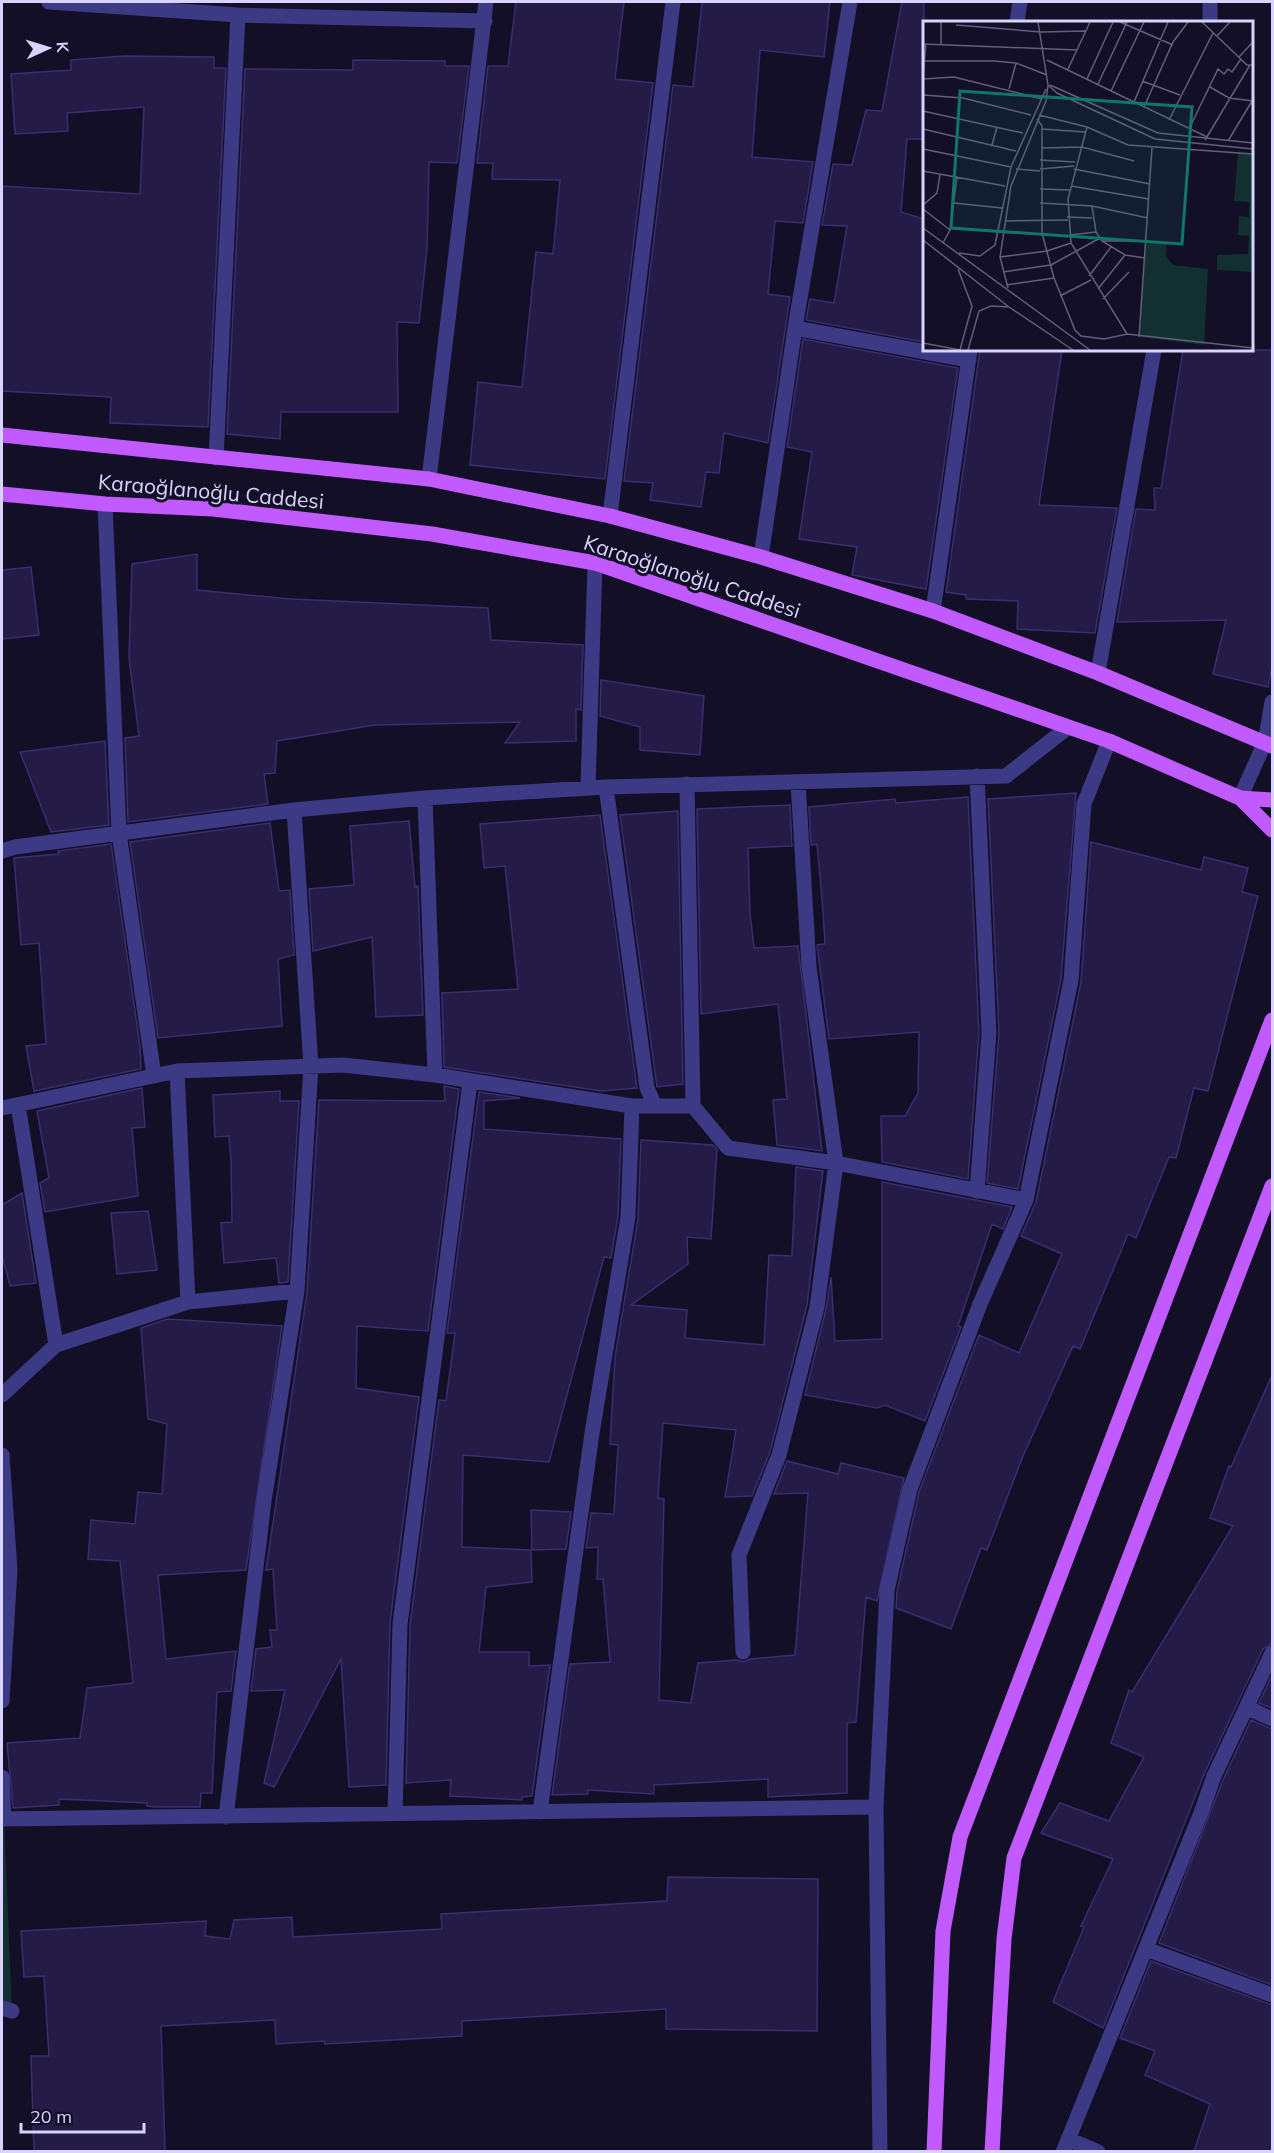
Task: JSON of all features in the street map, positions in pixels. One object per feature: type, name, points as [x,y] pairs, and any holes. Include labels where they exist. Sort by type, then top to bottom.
[{"type":"main road","name":"Karaoğlanoğlu Caddesi","points":[[2,435],[429,479],[610,516],[761,557],[933,611],[1098,673],[1268,744]]},
{"type":"main road","name":"Karaoğlanoğlu Caddesi","points":[[2,494],[105,504],[213,509],[432,534],[595,563],[1109,741],[1240,798],[1272,800]]},
{"type":"main road","points":[[1240,798],[1272,830]]},
{"type":"main road","points":[[934,2151],[943,1931],[960,1837],[1272,1020]]},
{"type":"main road","points":[[992,2151],[1004,1939],[1014,1858],[1272,1186]]},
{"type":"street","points":[[50,2],[238,15],[485,21]]},
{"type":"street","points":[[429,479],[486,2]]},
{"type":"street","points":[[610,516],[673,2]]},
{"type":"street","points":[[761,557],[795,328],[850,2]]},
{"type":"street","points":[[1017,21],[1020,2]]},
{"type":"street","points":[[1210,2],[1210,21]]},
{"type":"street","points":[[216,458],[238,15]]},
{"type":"street","points":[[795,328],[923,348]]},
{"type":"street","points":[[933,611],[970,355],[944,351]]},
{"type":"street","points":[[1098,673],[1154,351]]},
{"type":"street","points":[[105,504],[119,833],[154,1076]]},
{"type":"street","points":[[588,788],[595,563]]},
{"type":"street","points":[[1240,798],[1268,744],[1272,702]]},
{"type":"street","points":[[2,851],[15,847],[294,810],[425,798],[606,787],[1006,776],[1067,728]]},
{"type":"street","points":[[880,2151],[876,1807],[887,1590],[910,1489],[980,1304],[1026,1200],[1071,980],[1084,804],[1109,741]]},
{"type":"street","points":[[976,1191],[989,1033],[977,776]]},
{"type":"street","points":[[742,1652],[739,1556],[779,1455],[817,1307],[836,1164],[809,967],[798,782]]},
{"type":"street","points":[[687,784],[693,1106],[728,1148],[836,1164],[1026,1200]]},
{"type":"street","points":[[606,787],[647,1088],[655,1106]]},
{"type":"street","points":[[425,798],[435,1075]]},
{"type":"street","points":[[226,1817],[264,1501],[297,1291],[311,1066],[294,810]]},
{"type":"street","points":[[2,1108],[177,1071],[343,1065],[435,1075],[632,1106],[693,1106]]},
{"type":"street","points":[[177,1071],[188,1302]]},
{"type":"street","points":[[395,1814],[400,1624],[470,1082]]},
{"type":"street","points":[[18,1104],[56,1345]]},
{"type":"street","points":[[540,1812],[565,1646],[592,1433],[628,1217],[632,1106]]},
{"type":"street","points":[[3,1390],[56,1345],[188,1302],[297,1291]]},
{"type":"street","points":[[2,1455],[10,1570],[2,1701]]},
{"type":"street","points":[[1098,2151],[1066,2145],[1214,1776],[1272,1653]]},
{"type":"street","points":[[1248,1708],[1272,1719]]},
{"type":"street","points":[[2,1777],[3,1819],[876,1807]]},
{"type":"street","points":[[1146,1949],[1272,1995]]},
{"type":"green space","points":[[2,1819],[4,1819],[12,2011],[2,2008]]},
{"type":"building","points":[[516,2],[624,2],[615,79],[653,83],[605,479],[470,465],[478,382],[522,387],[536,252],[553,254],[560,180],[492,179],[493,163],[477,163],[488,66],[508,66]]},
{"type":"building","points":[[702,2],[830,2],[824,57],[760,50],[752,157],[813,162],[803,223],[775,221],[768,294],[790,297],[768,443],[724,433],[719,473],[706,472],[701,507],[650,500],[653,483],[624,481],[673,85],[693,87]]},
{"type":"building","points":[[902,2],[924,2],[923,139],[907,139],[901,212],[923,219],[923,342],[806,320],[810,299],[834,303],[847,226],[822,225],[833,164],[852,165],[866,110],[882,111]]},
{"type":"building","points":[[124,56],[214,57],[214,68],[226,68],[208,427],[110,423],[111,397],[2,391],[2,186],[140,194],[144,107],[67,113],[68,131],[15,134],[11,74],[71,70],[71,60]]},
{"type":"building","points":[[353,60],[445,61],[445,66],[469,66],[457,163],[429,162],[427,248],[419,323],[397,322],[398,412],[281,412],[280,439],[227,434],[245,69],[353,70]]},
{"type":"building","points":[[803,339],[958,368],[926,589],[852,575],[857,547],[799,539],[812,452],[787,447]]},
{"type":"building","points":[[1272,350],[1272,665],[1268,687],[1213,674],[1226,620],[1117,622],[1136,509],[1155,510],[1154,488],[1161,488],[1183,351]]},
{"type":"building","points":[[980,351],[1062,351],[1039,505],[1117,508],[1095,633],[1017,629],[1018,601],[966,599],[966,595],[946,592]]},
{"type":"building","points":[[197,554],[197,590],[291,599],[488,608],[491,640],[583,645],[581,710],[576,709],[576,741],[505,743],[520,722],[375,725],[277,741],[275,773],[264,774],[268,804],[128,822],[125,738],[139,736],[129,658],[132,564]]},
{"type":"building","points":[[31,567],[39,635],[2,639],[2,570]]},
{"type":"building","points":[[601,680],[704,696],[700,755],[640,750],[640,727],[600,716]]},
{"type":"building","points":[[105,741],[109,825],[51,832],[20,752]]},
{"type":"building","points":[[1076,793],[1061,979],[1018,1189],[987,1183],[999,1033],[988,799]]},
{"type":"building","points":[[968,797],[979,1033],[968,1179],[882,1162],[881,1116],[905,1116],[918,1093],[919,1032],[829,1039],[817,945],[825,944],[823,910],[817,844],[811,845],[809,807],[895,799],[896,803]]},
{"type":"building","points":[[790,805],[792,846],[748,848],[750,913],[754,948],[798,946],[822,1151],[777,1145],[773,1100],[787,1099],[778,1004],[701,1014],[697,809]]},
{"type":"building","points":[[678,811],[683,1084],[657,1087],[620,815]]},
{"type":"building","points":[[600,815],[637,1088],[601,1091],[444,1067],[442,993],[518,989],[505,866],[484,868],[480,824]]},
{"type":"building","points":[[409,821],[415,887],[418,886],[423,1015],[376,1017],[372,937],[313,951],[309,889],[354,885],[350,826]]},
{"type":"building","points":[[270,823],[279,891],[290,890],[294,955],[278,959],[282,1026],[158,1038],[130,842]]},
{"type":"building","points":[[1091,842],[1201,870],[1204,857],[1248,868],[1242,892],[1258,896],[1208,1091],[1194,1088],[1176,1158],[1169,1157],[1136,1238],[1128,1234],[1080,1349],[1073,1346],[1023,1456],[987,1550],[981,1548],[951,1629],[896,1608],[897,1591],[919,1492],[979,1335],[1019,1353],[1062,1254],[1021,1236],[1036,1202],[1081,982]]},
{"type":"building","points":[[111,844],[140,1046],[141,1069],[34,1091],[26,1046],[46,1044],[39,943],[21,945],[14,858],[59,854],[58,851]]},
{"type":"building","points":[[444,1086],[459,1089],[428,1331],[357,1326],[356,1388],[419,1397],[390,1623],[386,1785],[349,1787],[341,1659],[274,1787],[264,1783],[285,1690],[251,1691],[256,1649],[272,1647],[270,1630],[277,1630],[273,1569],[266,1570],[307,1292],[319,1100],[445,1101]]},
{"type":"building","points":[[142,1088],[145,1127],[132,1128],[138,1196],[45,1212],[40,1183],[49,1178],[37,1111]]},
{"type":"building","points":[[280,1091],[280,1101],[299,1101],[288,1282],[279,1283],[276,1258],[224,1263],[221,1223],[232,1222],[231,1161],[229,1136],[215,1137],[213,1095]]},
{"type":"building","points":[[479,1092],[520,1098],[484,1101],[484,1129],[621,1139],[618,1216],[611,1258],[604,1257],[549,1462],[463,1455],[462,1547],[531,1550],[532,1582],[486,1587],[479,1652],[529,1652],[529,1666],[550,1665],[532,1796],[522,1797],[522,1800],[450,1796],[451,1780],[406,1783],[410,1625],[439,1400],[446,1401],[455,1333],[447,1333]]},
{"type":"building","points":[[641,1140],[713,1145],[717,1149],[711,1239],[687,1237],[688,1264],[631,1305],[687,1310],[685,1338],[764,1345],[769,1255],[792,1256],[796,1167],[823,1171],[807,1305],[770,1452],[752,1496],[725,1497],[736,1430],[663,1423],[658,1498],[664,1499],[659,1700],[691,1703],[698,1663],[737,1660],[744,1662],[750,1659],[795,1655],[808,1493],[774,1494],[787,1461],[838,1474],[841,1463],[904,1478],[877,1601],[866,1597],[856,1722],[847,1723],[847,1793],[768,1797],[768,1779],[654,1785],[654,1794],[588,1790],[588,1794],[552,1795],[570,1664],[610,1662],[603,1579],[597,1579],[598,1547],[586,1548],[591,1513],[614,1514],[618,1445],[610,1444],[615,1357],[638,1219]]},
{"type":"building","points":[[882,1182],[1012,1207],[1003,1229],[992,1224],[958,1326],[961,1327],[925,1421],[885,1405],[877,1408],[805,1395],[826,1309],[831,1277],[835,1341],[882,1339]]},
{"type":"building","points":[[22,1193],[36,1283],[10,1286],[2,1255],[2,1205]]},
{"type":"building","points":[[148,1211],[157,1270],[117,1274],[111,1213]]},
{"type":"building","points":[[167,1319],[282,1326],[246,1570],[158,1575],[166,1659],[236,1651],[231,1691],[217,1692],[212,1793],[201,1793],[200,1807],[154,1807],[147,1806],[147,1803],[59,1799],[59,1805],[13,1808],[7,1743],[80,1738],[87,1688],[133,1683],[120,1561],[88,1559],[91,1520],[135,1524],[138,1492],[162,1494],[167,1424],[148,1419],[141,1328]]},
{"type":"building","points":[[1272,1375],[1272,1643],[1263,1649],[1205,1772],[1103,2028],[1053,2002],[1084,1927],[1081,1926],[1113,1859],[1041,1833],[1060,1803],[1109,1821],[1144,1757],[1111,1743],[1129,1690],[1132,1692],[1233,1526],[1210,1518],[1229,1466],[1231,1467]]},
{"type":"building","points":[[531,1510],[571,1512],[566,1549],[532,1550]]},
{"type":"building","points":[[1272,1675],[1272,1708],[1259,1703]]},
{"type":"building","points":[[1251,1720],[1272,1729],[1272,1985],[1159,1943],[1223,1780]]},
{"type":"building","points":[[668,1877],[818,1879],[817,2031],[666,2029],[666,2009],[462,2021],[462,2036],[325,2044],[324,2041],[276,2044],[275,2020],[161,2026],[165,2151],[34,2151],[31,2056],[49,2056],[44,1976],[24,1977],[21,1931],[206,1921],[205,1936],[230,1939],[234,1920],[292,1917],[293,1937],[442,1929],[441,1914],[667,1901]]},
{"type":"building","points":[[1151,1961],[1272,2005],[1272,2151],[1194,2151],[1210,2104],[1145,2075],[1155,2051],[1120,2038]]}]
